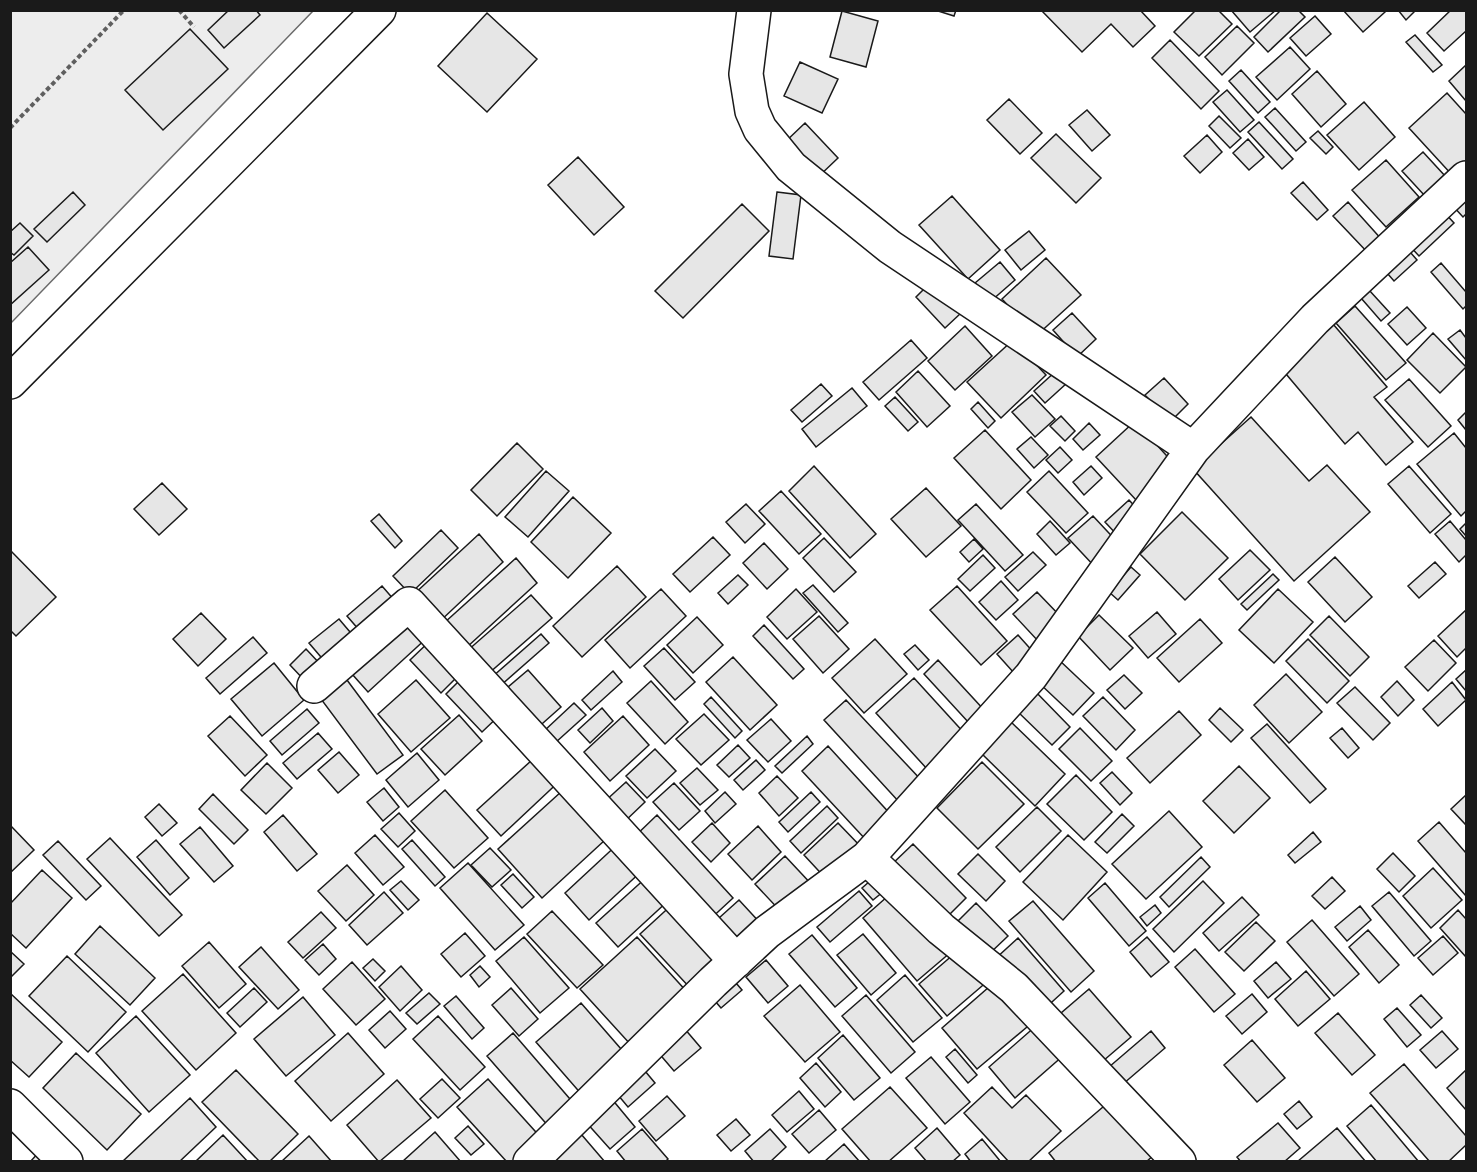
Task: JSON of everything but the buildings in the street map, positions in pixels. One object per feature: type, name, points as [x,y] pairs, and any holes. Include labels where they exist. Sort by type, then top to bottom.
[{"type":"street","points":[[10,382],[379,10]]},
{"type":"street","points":[[754,10],[746,74],[752,111],[760,129],[791,167],[890,247],[1193,449]]},
{"type":"street","points":[[530,1161],[767,932],[867,858],[1031,676],[1193,449],[1315,319],[1467,178]]},
{"type":"street","points":[[314,686],[409,604],[736,961]]},
{"type":"street","points":[[867,858],[941,929],[1014,988],[1179,1161]]},
{"type":"street","points":[[10,1106],[66,1161]]},
{"type":"path","points":[[10,128],[124,10]]},
{"type":"path","points":[[179,10],[194,27]]},
{"type":"shaded area","points":[[11,11],[313,11],[11,323]]}]
